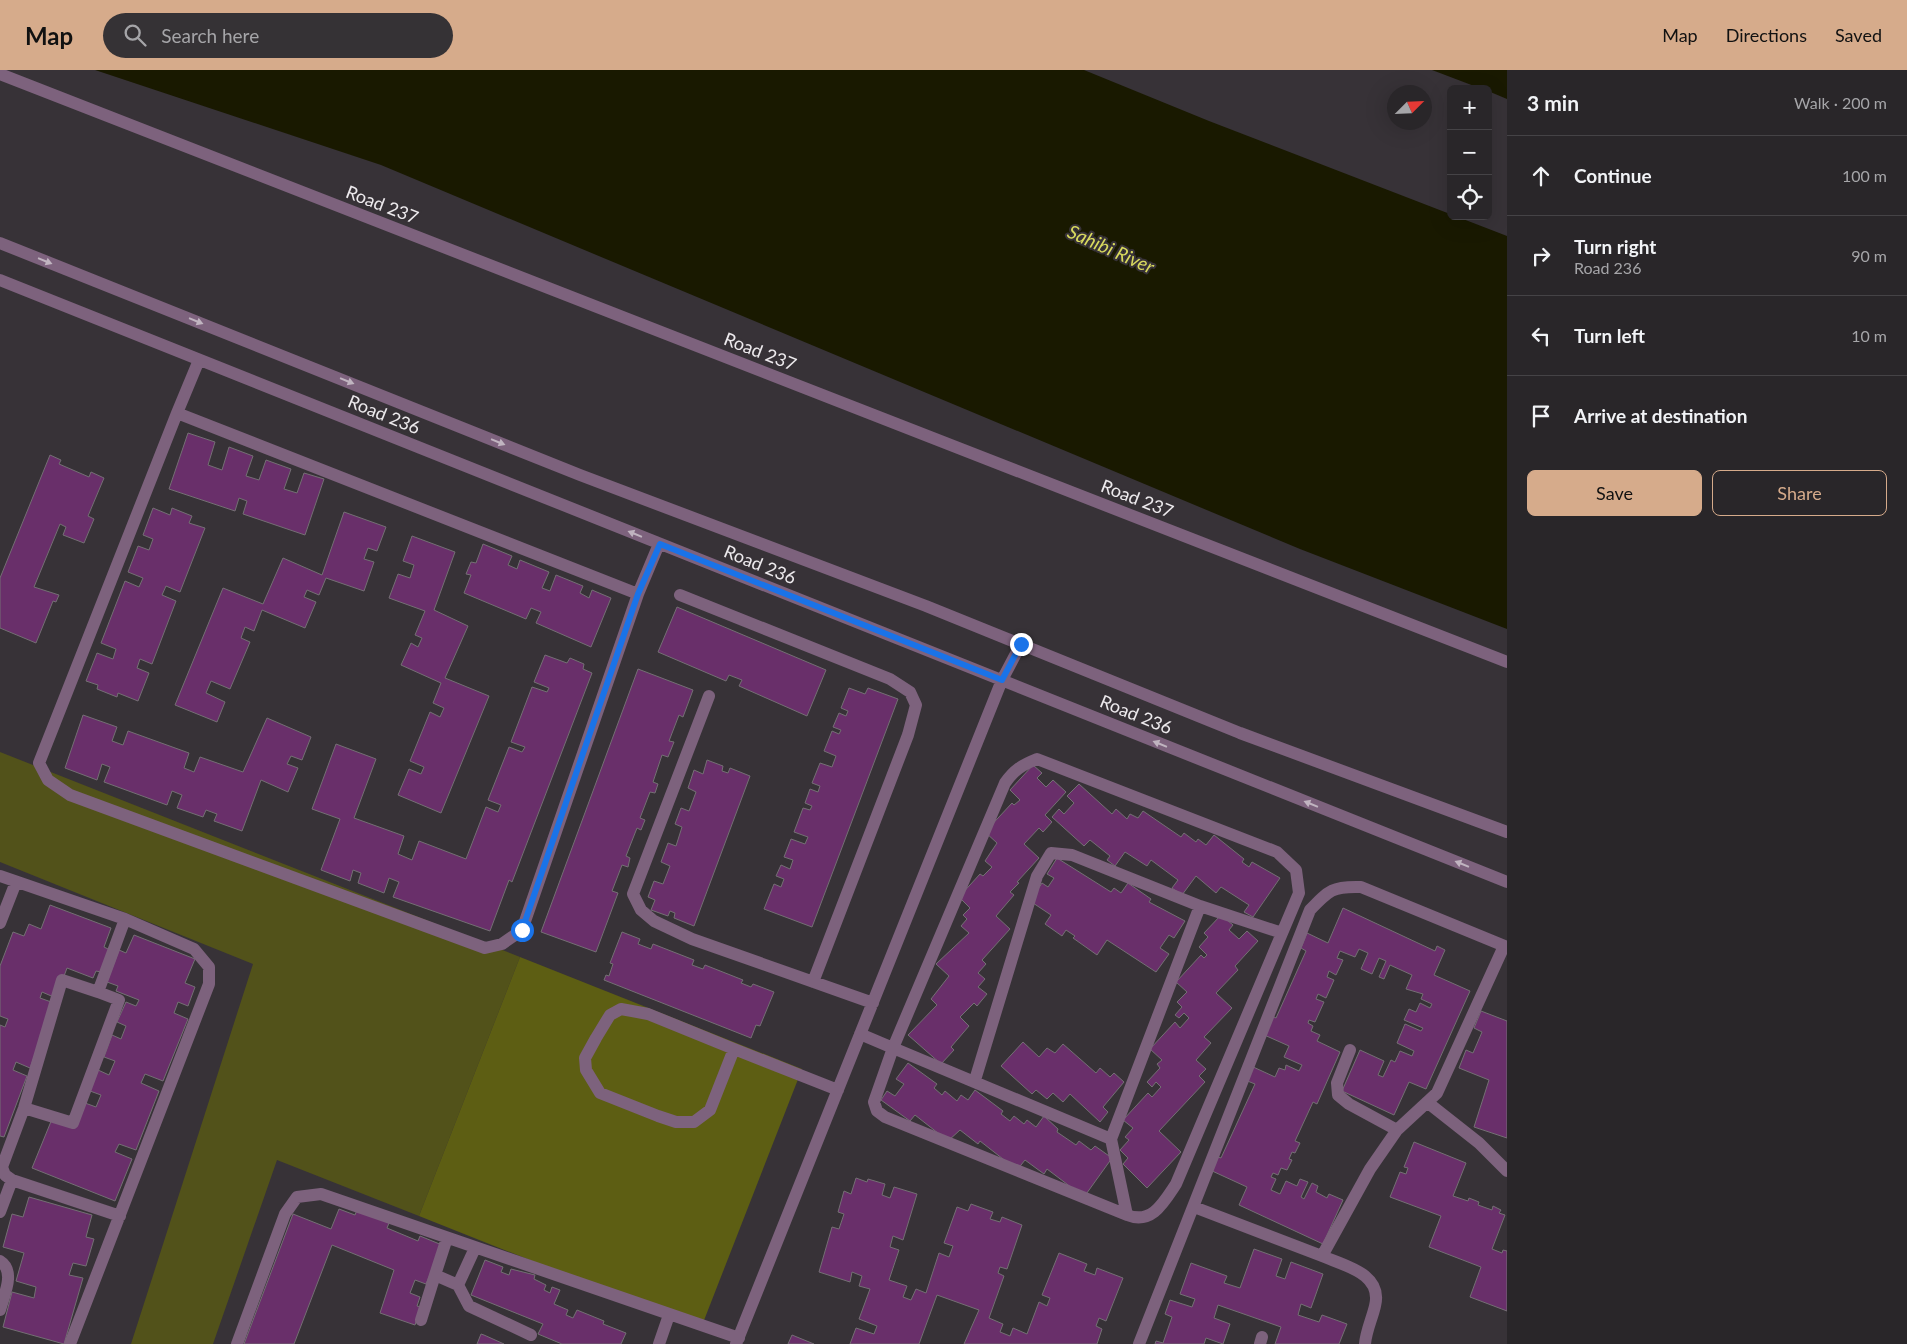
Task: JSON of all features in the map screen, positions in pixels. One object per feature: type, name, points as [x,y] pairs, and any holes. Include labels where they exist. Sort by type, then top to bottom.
[{"type":"street","name":"Road 237","points":[[0,74],[1507,662]]},
{"type":"street","points":[[0,243],[580,476],[926,606],[1240,733],[1507,832]]},
{"type":"street","name":"Road 236","points":[[0,280],[1507,882]]},
{"type":"street","points":[[199,360],[176,412],[39,763],[48,780],[70,795],[485,948],[502,944],[522,930],[638,594],[660,544]]},
{"type":"street","points":[[176,412],[638,594]]},
{"type":"street","points":[[680,595],[890,679],[910,692],[916,705],[908,735],[813,982]]},
{"type":"street","points":[[237,1344],[286,1214],[297,1197],[321,1194],[670,1314],[737,1341],[1002,680],[1021,644]]},
{"type":"street","points":[[709,696],[633,894],[641,910],[654,921],[692,938],[873,1003]]},
{"type":"street","points":[[1037,759],[1276,852],[1296,870],[1299,893],[1176,1184],[1157,1212],[1135,1219],[885,1117],[877,1111],[874,1102],[893,1048],[1004,783],[1014,770],[1037,759]]},
{"type":"street","points":[[974,1080],[1037,876],[1051,853],[1072,855],[1200,906],[1282,933]]},
{"type":"street","points":[[0,876],[125,919],[194,949],[209,967],[210,984],[70,1344]]},
{"type":"street","points":[[0,923],[16,882]]},
{"type":"street","points":[[1139,1344],[1310,910],[1328,891],[1341,886],[1361,886],[1505,946],[1437,1093],[1397,1130],[1370,1170],[1322,1256]]},
{"type":"street","points":[[1127,1215],[1111,1139],[1200,906]]},
{"type":"street","points":[[98,992],[125,919]]},
{"type":"street","points":[[24,1108],[74,1123],[119,1000],[62,980],[24,1108],[2,1167],[3,1171],[12,1180],[120,1216]]},
{"type":"street","points":[[734,1049],[710,1110],[694,1122],[676,1122],[600,1093],[586,1070],[585,1058],[596,1038],[610,1015],[622,1009],[648,1014],[838,1090]]},
{"type":"street","points":[[860,1034],[974,1080],[1111,1139]]},
{"type":"street","points":[[1350,1050],[1337,1084],[1338,1095],[1348,1104],[1397,1130]]},
{"type":"street","points":[[1427,1102],[1479,1143],[1507,1171]]},
{"type":"street","points":[[0,1212],[12,1180]]},
{"type":"street","points":[[1194,1207],[1322,1256],[1369,1277],[1376,1289],[1376,1305],[1366,1330],[1365,1344]]},
{"type":"street","points":[[421,1320],[447,1238]]},
{"type":"street","points":[[458,1285],[475,1248]]},
{"type":"street","points":[[0,1261],[5,1264],[8,1273],[0,1310]]},
{"type":"street","points":[[435,1275],[458,1285],[469,1306],[531,1335]]},
{"type":"street","points":[[658,1344],[670,1314]]},
{"type":"shaded area","points":[[0,752],[520,957],[419,1216],[277,1160],[213,1344],[131,1344],[253,964],[0,862]]},
{"type":"shaded area","points":[[520,957],[802,1069],[701,1328],[419,1216]]},
{"type":"water","name":"Sahibi River","points":[[95,70],[1084,70],[1209,121],[1447,213],[1447,220],[1466,220],[1507,236],[1507,629],[1300,549],[381,165]]},
{"type":"water","points":[[1432,70],[1507,70],[1507,99],[1492,93],[1492,85],[1471,85]]},
{"type":"building","points":[[188,433],[215,442],[208,465],[222,470],[229,447],[253,456],[246,476],[259,480],[266,460],[291,469],[284,489],[297,493],[304,473],[324,479],[305,535],[243,514],[247,501],[239,498],[235,511],[169,489]]},
{"type":"building","points":[[50,455],[61,460],[59,464],[89,477],[91,472],[104,478],[88,516],[94,519],[84,543],[63,535],[66,527],[60,524],[34,587],[59,595],[56,602],[53,601],[36,643],[0,628],[0,578]]},
{"type":"building","points":[[153,508],[170,515],[172,508],[192,516],[189,523],[205,528],[180,592],[166,586],[162,595],[176,601],[152,664],[140,659],[137,668],[149,673],[138,701],[118,693],[117,697],[97,689],[98,685],[86,681],[97,653],[113,659],[116,649],[101,643],[125,581],[139,587],[143,578],[128,572],[138,546],[149,550],[153,539],[143,535]]},
{"type":"building","points":[[344,512],[386,527],[377,551],[368,548],[364,559],[374,562],[364,591],[326,578],[319,595],[307,590],[304,597],[316,602],[305,628],[262,610],[254,631],[245,627],[241,638],[250,642],[230,689],[211,681],[206,693],[225,702],[217,722],[175,705],[223,588],[263,604],[283,558],[322,575]]},
{"type":"building","points":[[412,536],[455,552],[434,610],[468,626],[445,678],[489,696],[441,813],[398,795],[409,769],[421,774],[424,767],[410,761],[430,712],[440,717],[444,708],[433,703],[441,683],[401,665],[411,643],[418,647],[422,638],[415,635],[425,611],[389,598],[398,574],[410,578],[414,565],[403,561]]},
{"type":"building","points":[[483,544],[512,556],[508,565],[517,569],[520,560],[549,572],[542,588],[550,591],[556,575],[583,586],[580,593],[589,598],[592,590],[611,598],[591,647],[536,623],[541,612],[531,608],[526,619],[464,593],[471,575],[466,574],[471,562],[476,563]]},
{"type":"building","points":[[677,607],[826,670],[807,716],[739,686],[742,680],[729,675],[726,681],[658,652]]},
{"type":"building","points":[[545,655],[567,663],[570,658],[584,664],[583,669],[592,673],[512,882],[509,880],[490,931],[393,897],[399,882],[389,878],[384,893],[358,883],[361,873],[353,870],[350,881],[321,870],[340,819],[312,809],[336,744],[376,759],[354,818],[404,836],[398,854],[412,860],[419,841],[466,859],[486,807],[498,812],[501,805],[488,800],[509,747],[522,752],[525,747],[511,742],[532,687],[547,692],[549,688],[534,682]]},
{"type":"building","points":[[638,669],[693,690],[683,717],[679,715],[669,741],[674,742],[668,757],[662,755],[653,782],[658,784],[655,793],[650,792],[640,818],[645,820],[641,830],[637,828],[626,856],[630,858],[628,867],[622,865],[612,891],[618,893],[596,952],[541,932]]},
{"type":"building","points":[[849,688],[865,694],[868,688],[898,699],[812,927],[764,909],[774,884],[781,887],[784,879],[776,876],[781,865],[790,869],[793,860],[784,857],[791,839],[805,844],[808,837],[794,832],[803,808],[810,810],[812,806],[805,803],[810,789],[818,792],[820,786],[812,783],[820,763],[832,767],[836,756],[824,751],[832,731],[839,734],[841,730],[833,727],[839,713],[846,716],[848,711],[841,708]]},
{"type":"building","points":[[83,715],[117,727],[112,741],[123,745],[128,731],[189,753],[184,768],[194,772],[200,757],[243,772],[267,718],[311,737],[302,760],[291,756],[287,764],[298,768],[288,792],[261,780],[242,831],[214,821],[217,814],[206,810],[203,817],[177,808],[182,795],[172,791],[167,805],[104,782],[110,767],[102,764],[97,780],[65,768]]},
{"type":"building","points":[[707,760],[723,766],[722,771],[728,773],[730,768],[750,776],[694,926],[674,918],[675,913],[670,911],[668,916],[651,910],[655,900],[648,897],[654,881],[663,884],[670,866],[661,862],[668,843],[676,846],[682,827],[675,824],[681,808],[689,811],[696,792],[688,788],[694,770],[703,774]]},
{"type":"building","points":[[1033,765],[1042,773],[1037,778],[1046,787],[1053,780],[1066,792],[1045,815],[1052,822],[1043,832],[1039,828],[1024,844],[1039,858],[1017,882],[1019,883],[1010,892],[1014,895],[996,916],[1010,929],[982,960],[986,964],[978,973],[985,979],[978,987],[987,994],[977,1006],[974,1003],[960,1017],[969,1026],[951,1047],[954,1050],[941,1064],[908,1035],[937,1005],[931,999],[949,976],[936,964],[969,933],[961,926],[967,919],[963,915],[970,908],[959,897],[980,874],[983,876],[992,867],[985,861],[997,843],[985,832],[1012,803],[1014,805],[1020,800],[1010,790]]},
{"type":"building","points":[[1079,784],[1112,814],[1116,809],[1127,819],[1130,814],[1138,818],[1143,811],[1181,837],[1184,833],[1196,842],[1198,839],[1206,845],[1214,835],[1244,859],[1242,862],[1249,867],[1252,862],[1280,878],[1253,917],[1244,912],[1249,905],[1221,887],[1216,893],[1196,876],[1182,895],[1172,888],[1178,880],[1151,860],[1147,866],[1125,852],[1115,866],[1107,860],[1110,856],[1090,840],[1084,846],[1052,817],[1059,809],[1064,814],[1074,803],[1067,796]]},
{"type":"building","points":[[1057,858],[1111,892],[1114,888],[1121,893],[1128,883],[1151,899],[1149,902],[1185,921],[1174,938],[1169,935],[1160,948],[1169,954],[1156,972],[1107,940],[1097,955],[1073,938],[1075,936],[1066,930],[1062,936],[1045,924],[1051,915],[1030,901],[1042,883],[1048,887],[1054,878],[1047,874]]},
{"type":"building","points":[[50,905],[111,928],[104,947],[110,950],[101,972],[96,971],[93,978],[67,968],[56,998],[42,992],[40,998],[54,1003],[30,1068],[16,1062],[13,1070],[27,1076],[4,1137],[0,1136],[0,1025],[5,1027],[8,1019],[0,1016],[0,966],[13,932],[24,936],[29,924],[41,929]]},
{"type":"building","points":[[1343,908],[1435,951],[1437,946],[1445,950],[1434,975],[1470,991],[1426,1089],[1409,1082],[1394,1115],[1342,1091],[1360,1050],[1384,1061],[1378,1075],[1383,1077],[1391,1060],[1395,1062],[1400,1051],[1412,1056],[1414,1051],[1397,1043],[1405,1024],[1421,1031],[1423,1028],[1404,1020],[1409,1009],[1416,1012],[1420,1003],[1430,1008],[1432,1004],[1421,999],[1423,994],[1406,989],[1412,975],[1390,965],[1384,979],[1379,977],[1386,961],[1379,958],[1372,974],[1361,969],[1368,953],[1359,949],[1355,957],[1340,951],[1337,958],[1343,960],[1336,975],[1329,971],[1327,977],[1334,980],[1326,998],[1318,994],[1316,999],[1324,1002],[1315,1022],[1309,1020],[1308,1023],[1313,1026],[1311,1031],[1320,1035],[1317,1041],[1340,1052],[1317,1104],[1313,1102],[1295,1141],[1300,1143],[1295,1153],[1292,1152],[1289,1159],[1292,1160],[1287,1170],[1281,1168],[1278,1175],[1273,1173],[1271,1177],[1276,1179],[1271,1190],[1280,1194],[1286,1181],[1297,1186],[1300,1179],[1308,1182],[1301,1197],[1304,1199],[1312,1183],[1318,1186],[1316,1192],[1327,1198],[1329,1194],[1343,1200],[1323,1244],[1239,1205],[1247,1187],[1210,1170],[1216,1156],[1221,1158],[1255,1084],[1245,1080],[1251,1066],[1275,1077],[1279,1068],[1285,1070],[1286,1065],[1299,1071],[1302,1065],[1284,1057],[1289,1046],[1262,1034],[1270,1015],[1276,1018],[1306,951],[1301,948],[1307,933],[1328,943]]},
{"type":"building","points":[[1221,915],[1233,925],[1229,930],[1239,939],[1247,931],[1258,941],[1235,966],[1238,970],[1216,993],[1232,1008],[1204,1037],[1211,1043],[1196,1060],[1206,1069],[1199,1076],[1205,1082],[1159,1131],[1181,1152],[1147,1188],[1123,1164],[1128,1158],[1120,1150],[1129,1140],[1125,1137],[1133,1128],[1123,1120],[1148,1093],[1152,1097],[1161,1087],[1156,1082],[1152,1087],[1147,1082],[1160,1068],[1157,1064],[1162,1060],[1150,1049],[1175,1022],[1180,1028],[1189,1018],[1184,1013],[1179,1018],[1175,1015],[1182,1007],[1177,1002],[1187,992],[1176,982],[1201,955],[1204,958],[1207,955],[1199,947],[1208,937],[1204,933]]},
{"type":"building","points":[[622,932],[640,939],[638,944],[651,949],[653,944],[694,960],[692,965],[703,969],[705,965],[743,980],[741,983],[751,987],[753,984],[774,992],[760,1026],[756,1025],[751,1038],[604,980],[606,975],[609,976],[613,964],[610,963]]},
{"type":"building","points":[[134,935],[195,959],[185,983],[195,987],[188,1006],[178,1002],[174,1013],[188,1019],[163,1081],[145,1074],[141,1083],[159,1091],[136,1150],[119,1144],[115,1152],[132,1159],[115,1201],[32,1168],[52,1119],[75,1128],[85,1103],[96,1107],[101,1095],[90,1091],[98,1070],[109,1075],[115,1061],[104,1057],[112,1035],[121,1039],[126,1026],[117,1022],[126,1002],[136,1006],[139,1000],[116,991],[118,986],[107,982],[119,950],[126,953]]},
{"type":"building","points":[[1481,1011],[1507,1021],[1507,1138],[1474,1127],[1489,1080],[1459,1068],[1466,1050],[1473,1053],[1482,1032],[1474,1028]]},
{"type":"building","points":[[1023,1042],[1039,1057],[1047,1048],[1055,1053],[1063,1044],[1096,1073],[1100,1068],[1110,1077],[1114,1073],[1124,1082],[1103,1107],[1108,1112],[1100,1122],[1070,1094],[1063,1102],[1053,1093],[1047,1099],[1036,1090],[1032,1094],[1001,1066]]},
{"type":"building","points":[[908,1063],[937,1084],[934,1088],[942,1095],[945,1091],[957,1101],[961,1095],[968,1100],[975,1090],[1003,1111],[1001,1114],[1010,1121],[1014,1116],[1024,1124],[1027,1120],[1036,1127],[1044,1116],[1058,1129],[1057,1132],[1076,1145],[1079,1141],[1091,1150],[1095,1146],[1112,1158],[1084,1197],[1047,1169],[1044,1174],[1025,1160],[1017,1170],[980,1141],[978,1144],[960,1130],[948,1141],[915,1115],[910,1121],[881,1100],[887,1091],[895,1096],[904,1084],[896,1079]]},
{"type":"building","points":[[1414,1142],[1466,1163],[1453,1196],[1468,1201],[1469,1198],[1479,1202],[1478,1205],[1492,1210],[1493,1206],[1501,1210],[1499,1213],[1505,1215],[1492,1249],[1502,1253],[1503,1250],[1507,1251],[1507,1311],[1470,1297],[1481,1267],[1429,1247],[1441,1216],[1390,1197],[1400,1172],[1406,1174],[1408,1168],[1404,1167]]},
{"type":"building","points":[[856,1178],[867,1182],[868,1179],[885,1184],[882,1195],[890,1198],[894,1187],[917,1194],[903,1240],[893,1236],[890,1247],[899,1250],[889,1280],[907,1286],[903,1297],[911,1300],[916,1289],[926,1293],[939,1253],[949,1257],[953,1246],[944,1243],[957,1207],[968,1211],[971,1204],[993,1212],[990,1219],[1000,1222],[1002,1217],[1022,1225],[1007,1269],[1000,1267],[998,1273],[1004,1276],[989,1318],[1003,1324],[1000,1332],[1010,1336],[1013,1328],[1027,1334],[1039,1302],[1047,1306],[1050,1298],[1042,1295],[1059,1253],[1087,1264],[1084,1271],[1095,1275],[1097,1268],[1123,1278],[1106,1321],[1099,1318],[1096,1326],[1102,1329],[1097,1344],[964,1344],[979,1310],[937,1295],[919,1344],[850,1344],[856,1328],[874,1334],[877,1326],[859,1319],[870,1289],[859,1286],[862,1276],[852,1272],[850,1282],[819,1272],[832,1227],[839,1229],[844,1214],[838,1212],[844,1191],[851,1194]]},
{"type":"building","points":[[29,1197],[92,1215],[86,1237],[94,1239],[86,1266],[73,1263],[69,1275],[83,1278],[64,1344],[3,1327],[12,1292],[34,1298],[36,1287],[16,1281],[24,1253],[3,1247],[12,1214],[23,1217]]},
{"type":"building","points":[[339,1209],[355,1215],[357,1210],[389,1223],[387,1228],[418,1241],[420,1236],[442,1245],[426,1284],[415,1280],[410,1293],[420,1297],[417,1306],[421,1307],[415,1325],[380,1313],[394,1270],[332,1245],[294,1344],[244,1344],[293,1214],[331,1229]]},
{"type":"building","points":[[1254,1249],[1282,1259],[1276,1276],[1285,1279],[1291,1262],[1323,1274],[1311,1308],[1301,1304],[1298,1315],[1319,1322],[1322,1315],[1347,1324],[1339,1344],[1275,1344],[1281,1327],[1218,1305],[1214,1318],[1230,1324],[1223,1344],[1206,1338],[1204,1344],[1155,1344],[1156,1341],[1163,1343],[1172,1317],[1165,1314],[1170,1300],[1192,1307],[1195,1299],[1180,1294],[1191,1263],[1227,1276],[1224,1283],[1240,1288]]},
{"type":"building","points":[[485,1260],[503,1267],[501,1272],[509,1275],[511,1269],[535,1275],[534,1279],[546,1285],[544,1290],[550,1293],[552,1287],[560,1290],[554,1304],[568,1310],[566,1315],[573,1318],[577,1310],[604,1321],[603,1324],[626,1333],[621,1344],[562,1344],[538,1334],[543,1324],[471,1295]]},
{"type":"building","points":[[481,1334],[484,1335],[504,1344],[477,1344]]},
{"type":"building","points":[[792,1335],[814,1344],[788,1344]]},
{"type":"route","points":[[522,930],[638,594],[660,544],[1002,680],[1021,644]]}]
